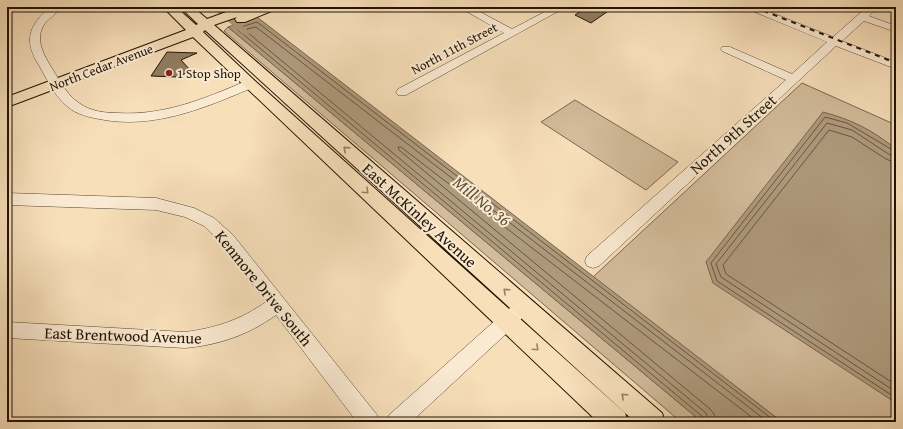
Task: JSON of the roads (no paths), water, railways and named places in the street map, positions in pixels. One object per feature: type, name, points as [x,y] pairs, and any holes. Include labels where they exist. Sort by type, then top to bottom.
[{"type":"main road","name":"East McKinley Avenue","points":[[169,7],[210,26],[250,84],[270,102],[515,314],[653,422]]},
{"type":"main road","name":"East McKinley Avenue","points":[[186,7],[210,26],[326,131],[515,314],[616,422]]},
{"type":"main road","name":"North Cedar Avenue","points":[[7,102],[249,10],[270,7]]},
{"type":"main road","points":[[270,102],[278,102],[283,104],[300,118],[326,131]]},
{"type":"street","points":[[56,7],[38,25],[34,39],[34,48],[67,99],[83,111],[107,116],[135,118],[162,116],[190,109],[250,84]]},
{"type":"street","points":[[464,7],[512,33]]},
{"type":"street","name":"North 11th Street","points":[[402,92],[562,7]]},
{"type":"street","points":[[748,7],[896,60]]},
{"type":"street","points":[[762,7],[896,66]]},
{"type":"street","name":"North 9th Street","points":[[593,261],[872,7]]},
{"type":"street","points":[[862,16],[896,29]]},
{"type":"street","points":[[726,49],[794,79]]},
{"type":"street","name":"Kenmore Drive South","points":[[7,199],[156,204],[189,212],[209,222],[227,239],[370,422]]},
{"type":"street","name":"East Brentwood Avenue","points":[[7,330],[185,340],[200,339],[229,333],[253,321],[278,304]]},
{"type":"street","points":[[396,422],[515,314]]},
{"type":"water","points":[[257,17],[782,422],[702,422],[228,27]]},
{"type":"water","points":[[823,112],[844,118],[862,126],[879,136],[896,149],[896,403],[713,283],[706,262]]},
{"type":"waterway","name":"Mill No. 36","points":[[215,7],[247,33]]},
{"type":"railway","points":[[754,7],[896,63]]},
{"type":"place","name":"1 Stop Shop","points":[[169,73]]}]
